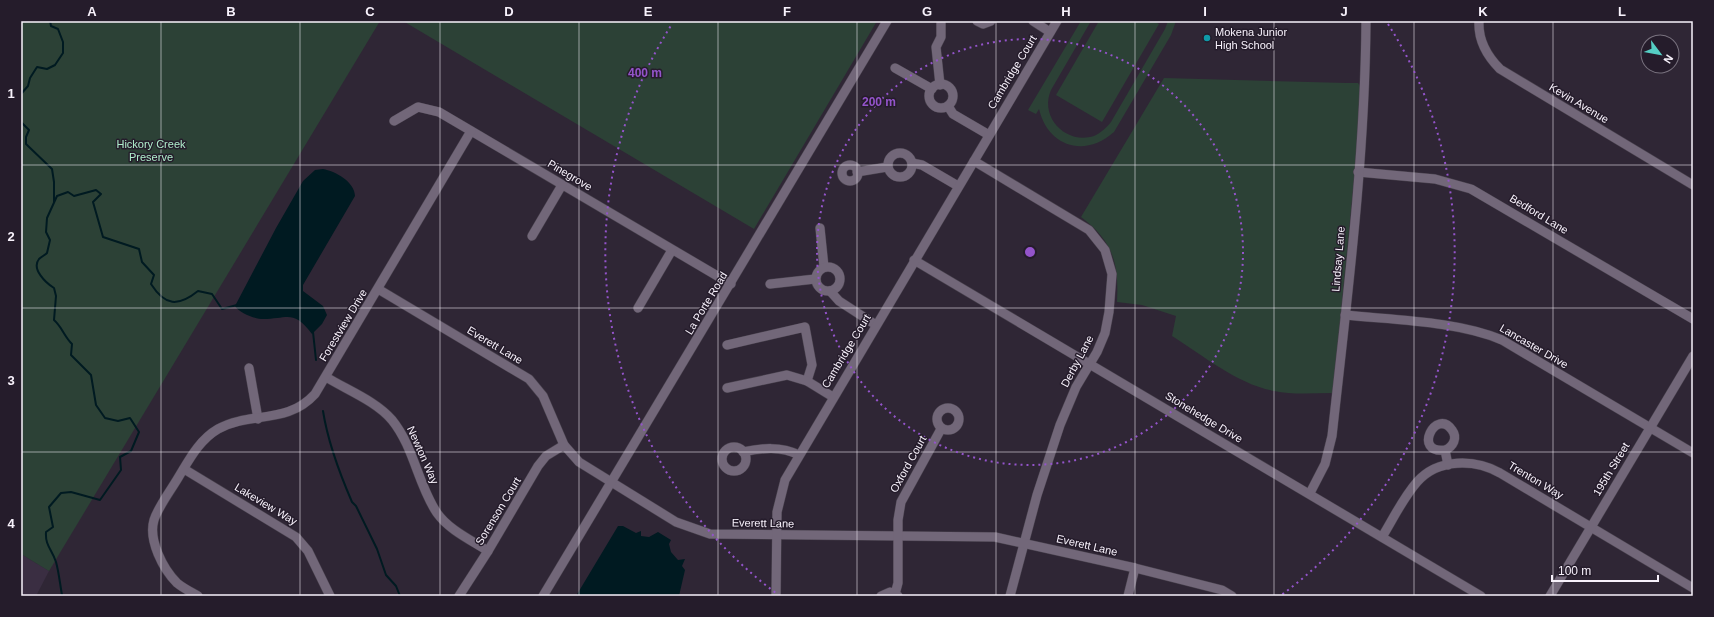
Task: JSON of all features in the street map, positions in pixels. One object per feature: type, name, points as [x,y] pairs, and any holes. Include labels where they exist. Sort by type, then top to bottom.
[{"type":"street","name":"La Porte Road","points":[[543,596],[887,21]]},
{"type":"street","points":[[977,21],[983,24],[991,21]]},
{"type":"street","name":"Cambridge Court","points":[[1033,21],[1050,32]]},
{"type":"street","name":"Cambridge Court","points":[[776,596],[777,512],[782,490],[798,455],[1057,21]]},
{"type":"street","name":"Lindsay Lane","points":[[1310,493],[1322,471],[1331,446],[1358,172],[1366,70],[1366,21]]},
{"type":"street","name":"Kevin Avenue","points":[[1479,21],[1481,38],[1486,49],[1500,69],[1693,185]]},
{"type":"street","points":[[896,68],[936,87],[948,87],[953,94],[951,103],[948,106],[939,108],[935,106],[930,98],[936,87],[936,47],[941,37],[941,23]]},
{"type":"street","points":[[948,106],[953,114],[989,135]]},
{"type":"street","name":"Pinegrove","points":[[394,120],[418,107],[439,112],[731,284]]},
{"type":"street","name":"Forestview Drive","points":[[198,596],[182,587],[167,571],[152,538],[154,520],[200,444],[217,429],[235,422],[288,413],[302,406],[315,394],[471,131]]},
{"type":"street","points":[[912,163],[909,172],[901,177],[892,175],[888,166],[890,158],[898,153],[907,155],[912,163],[922,165],[958,186]]},
{"type":"street","name":"Derby Lane","points":[[974,161],[1084,226],[1092,233],[1105,250],[1112,274],[1110,312],[1102,341],[1076,387],[1060,425],[1037,495],[1010,596]]},
{"type":"street","points":[[857,172],[888,166]]},
{"type":"street","name":"Bedford Lane","points":[[1358,172],[1435,179],[1471,188],[1693,319]]},
{"type":"street","points":[[532,236],[562,185]]},
{"type":"street","points":[[820,228],[824,267]]},
{"type":"street","points":[[638,308],[672,250]]},
{"type":"street","name":"Stonehedge Drive","points":[[914,260],[1310,493],[1481,596]]},
{"type":"street","points":[[830,291],[838,286],[840,276],[835,268],[824,267],[817,272],[815,279],[817,286],[820,289],[830,291],[839,301],[876,325]]},
{"type":"street","points":[[770,284],[815,279]]},
{"type":"street","name":"Everett Lane","points":[[378,289],[529,380],[543,396],[564,445],[578,462],[676,522],[710,534],[777,536],[974,536],[1024,542],[1222,590],[1232,596]]},
{"type":"street","name":"Lancaster Drive","points":[[1345,315],[1462,328],[1484,332],[1502,340],[1693,453]]},
{"type":"street","points":[[727,345],[805,327],[812,365],[807,381]]},
{"type":"street","name":"195th Street","points":[[1550,596],[1693,356]]},
{"type":"street","points":[[248,368],[258,419]]},
{"type":"street","points":[[727,388],[787,375],[807,381],[833,397]]},
{"type":"street","name":"Newton Way","points":[[326,377],[378,408],[391,419],[402,436],[437,513],[454,530],[488,551]]},
{"type":"street","name":"Oxford Court","points":[[896,595],[898,583],[898,536],[901,502],[942,429]]},
{"type":"street","name":"Sorenson Court","points":[[459,596],[488,551],[538,466],[546,456],[564,445]]},
{"type":"street","points":[[743,452],[760,448],[784,450],[798,455]]},
{"type":"street","points":[[1444,450],[1448,465]]},
{"type":"street","name":"Trenton Way","points":[[1382,537],[1417,481],[1429,472],[1455,462],[1479,464],[1491,468],[1693,588]]},
{"type":"street","name":"Lakeview Way","points":[[184,469],[296,537],[308,551],[330,596]]},
{"type":"street","points":[[1128,596],[1135,568]]},
{"type":"street","points":[[881,596],[886,593],[896,595]]},
{"type":"shaded area","points":[[21,554],[49,571],[36,596],[21,596]]},
{"type":"green space","name":"Hickory Creek Preserve","points":[[21,21],[380,21],[49,571],[21,554]]},
{"type":"green space","points":[[403,21],[877,21],[754,229]]},
{"type":"green space","points":[[1081,21],[1091,21],[1051,90],[1048,100],[1052,119],[1058,126],[1065,133],[1084,138],[1097,135],[1111,122],[1165,29],[1168,21],[1176,21],[1171,35],[1114,132],[1103,140],[1091,145],[1080,146],[1059,140],[1050,132],[1039,109],[1036,114],[1028,110]]},
{"type":"green space","points":[[1099,21],[1154,21],[1159,24],[1102,122],[1056,95]]},
{"type":"green space","points":[[1164,78],[1358,83],[1360,86],[1358,139],[1333,393],[1288,393],[1274,391],[1247,382],[1234,376],[1172,336],[1176,316],[1142,305],[1117,302],[1117,276],[1112,254],[1100,235],[1081,217]]},
{"type":"water","points":[[323,169],[344,178],[352,186],[355,196],[303,285],[303,291],[323,306],[327,315],[322,324],[312,334],[300,321],[295,318],[256,318],[237,309],[235,306],[276,228],[303,181],[315,170]]},
{"type":"water","points":[[618,526],[623,526],[636,533],[641,531],[641,536],[649,537],[658,532],[671,540],[669,544],[671,552],[678,560],[685,559],[682,566],[685,570],[679,596],[576,596]]},
{"type":"waterway","points":[[21,94],[28,86],[30,78],[37,67],[47,69],[55,65],[63,53],[63,42],[58,29],[51,26],[50,21]]},
{"type":"waterway","points":[[21,122],[29,130],[26,137],[26,144],[52,169],[54,182],[54,202]]},
{"type":"waterway","points":[[61,596],[59,574],[56,562],[46,537],[46,532],[53,527],[49,507],[61,493],[71,492],[100,500],[121,470],[120,457],[131,451],[139,432],[130,418],[118,421],[105,418],[96,405],[91,375],[71,355],[72,344],[54,320],[56,296],[54,288],[40,275],[37,263],[39,259],[47,253],[50,240],[46,232],[47,218],[57,196],[68,192],[74,196],[96,190],[101,194],[93,202],[103,237],[139,249],[142,262],[154,275],[151,284],[161,297],[172,302],[178,302],[198,291],[212,294],[222,309],[237,305]]},
{"type":"waterway","points":[[313,332],[316,360]]},
{"type":"waterway","points":[[323,411],[331,446],[347,491],[377,549],[386,575],[396,586],[400,596]]},
{"type":"place","name":"Mokena Junior High School","points":[[1207,38]]}]
